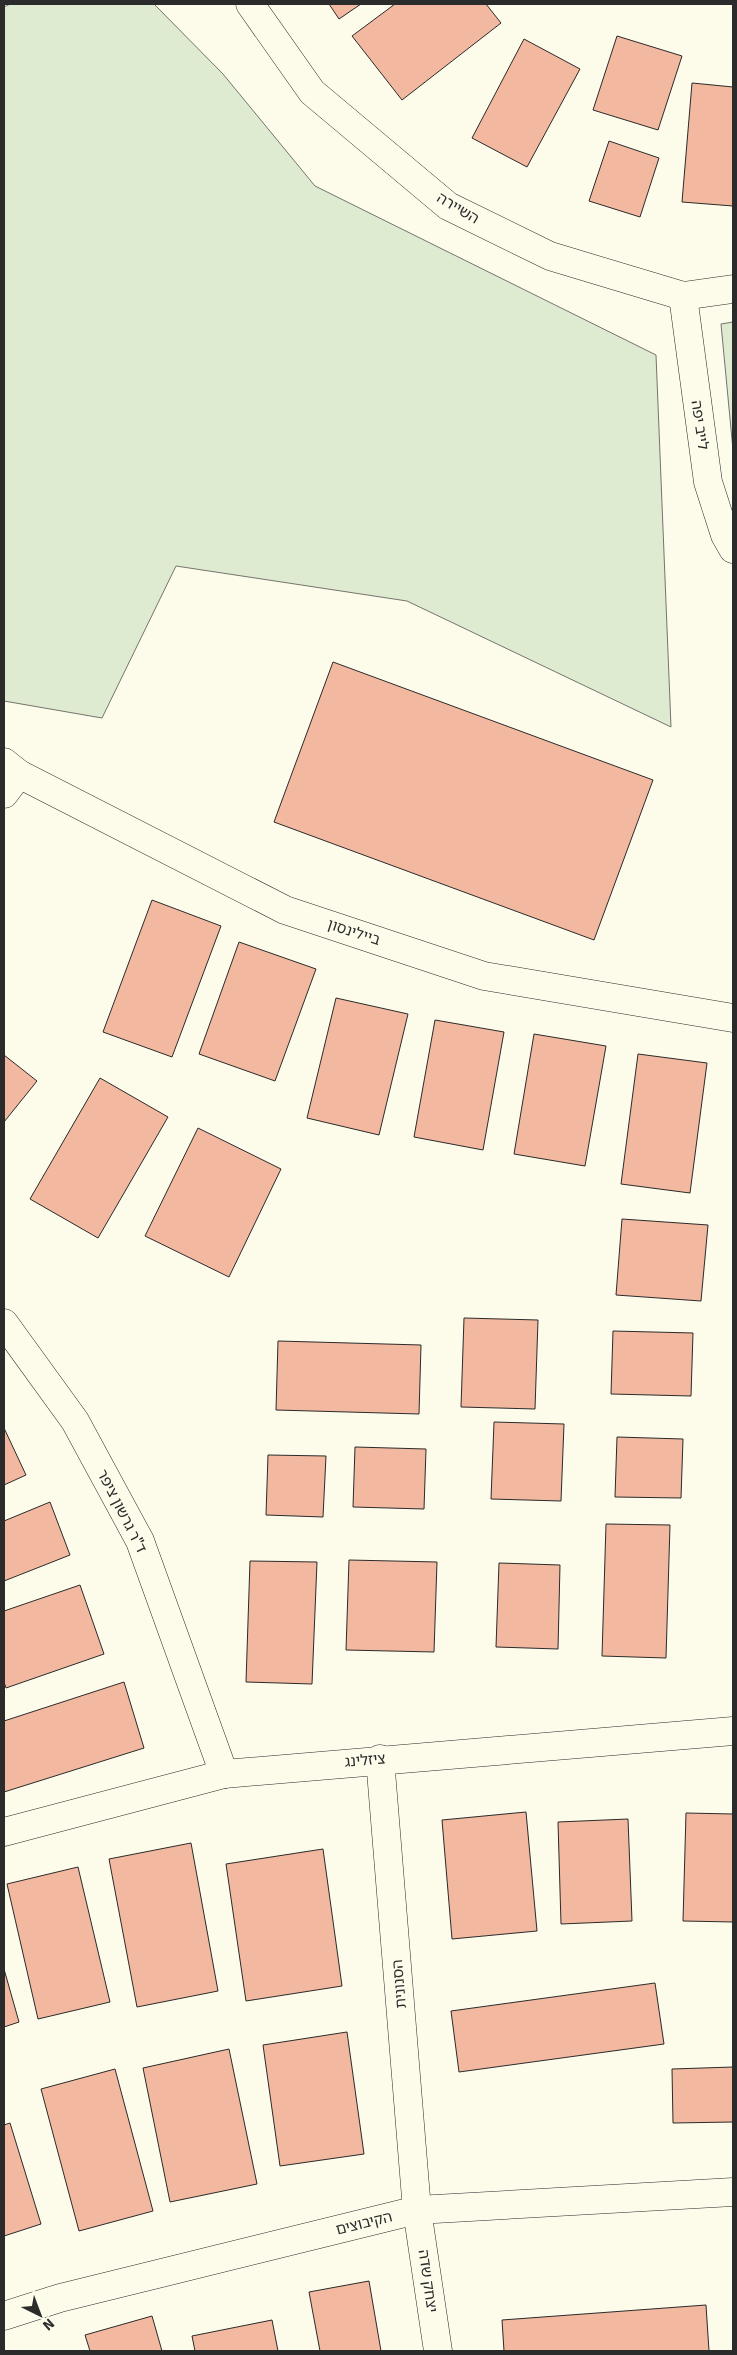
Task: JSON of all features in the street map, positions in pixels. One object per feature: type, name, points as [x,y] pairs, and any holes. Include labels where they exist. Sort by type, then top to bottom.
[{"type":"street","name":"השיירה","points":[[250,4],[312,92],[448,206],[550,256],[683,296],[733,288]]},
{"type":"street","name":"לייב יפה","points":[[683,296],[708,482],[725,535],[733,549]]},
{"type":"street","name":"ביילינסון","points":[[9,777],[285,910],[484,976],[733,1018]]},
{"type":"street","name":"ד\"ר גרשון ציפר","points":[[4,1323],[74,1420],[140,1541],[224,1774]]},
{"type":"street","name":"ציזלינג","points":[[4,1832],[224,1774],[380,1759],[733,1731]]},
{"type":"street","name":"הסנונית","points":[[380,1759],[417,2210]]},
{"type":"street","name":"הקיבוצים","points":[[4,2316],[60,2298],[417,2210],[733,2192]]},
{"type":"street","name":"יצחק שדה","points":[[417,2210],[438,2351]]},
{"type":"green space","points":[[10,4],[154,4],[223,74],[315,186],[656,355],[671,727],[407,601],[176,566],[102,718],[4,701],[4,7]]},
{"type":"green space","points":[[733,322],[733,450],[721,324]]},
{"type":"building","points":[[329,4],[361,4],[339,19]]},
{"type":"building","points":[[395,4],[486,4],[501,23],[402,100],[352,36]]},
{"type":"building","points":[[617,36],[682,56],[658,130],[593,110]]},
{"type":"building","points":[[524,39],[580,69],[527,167],[472,138]]},
{"type":"building","points":[[692,83],[733,87],[733,206],[682,202]]},
{"type":"building","points":[[609,141],[659,158],[640,217],[589,201]]},
{"type":"building","points":[[333,662],[653,780],[594,940],[274,822]]},
{"type":"building","points":[[152,900],[221,926],[172,1057],[103,1032]]},
{"type":"building","points":[[239,942],[316,969],[275,1081],[199,1054]]},
{"type":"building","points":[[336,998],[408,1014],[379,1135],[307,1118]]},
{"type":"building","points":[[435,1020],[504,1032],[483,1150],[414,1137]]},
{"type":"building","points":[[534,1034],[606,1046],[585,1166],[514,1154]]},
{"type":"building","points":[[638,1054],[707,1063],[690,1193],[621,1184]]},
{"type":"building","points":[[4,1055],[37,1081],[4,1122]]},
{"type":"building","points":[[100,1078],[168,1117],[98,1238],[30,1199]]},
{"type":"building","points":[[198,1128],[281,1169],[229,1277],[145,1236]]},
{"type":"building","points":[[622,1219],[708,1225],[701,1301],[616,1295]]},
{"type":"building","points":[[464,1318],[538,1320],[535,1409],[461,1407]]},
{"type":"building","points":[[613,1331],[693,1333],[691,1396],[611,1394]]},
{"type":"building","points":[[278,1341],[421,1345],[419,1414],[276,1410]]},
{"type":"building","points":[[494,1422],[564,1424],[561,1501],[491,1499]]},
{"type":"building","points":[[4,1428],[26,1475],[4,1485]]},
{"type":"building","points":[[617,1437],[683,1439],[681,1498],[615,1497]]},
{"type":"building","points":[[355,1447],[426,1449],[424,1509],[353,1507]]},
{"type":"building","points":[[268,1455],[326,1456],[323,1517],[266,1515]]},
{"type":"building","points":[[50,1502],[70,1555],[4,1581],[4,1521]]},
{"type":"building","points":[[606,1524],[670,1525],[666,1658],[602,1656]]},
{"type":"building","points":[[349,1560],[437,1562],[434,1652],[346,1650]]},
{"type":"building","points":[[250,1561],[317,1562],[312,1684],[246,1682]]},
{"type":"building","points":[[499,1563],[560,1565],[558,1649],[496,1647]]},
{"type":"building","points":[[80,1585],[104,1654],[6,1688],[4,1682],[4,1611]]},
{"type":"building","points":[[124,1682],[144,1748],[4,1792],[4,1721]]},
{"type":"building","points":[[526,1812],[537,1931],[452,1939],[442,1820]]},
{"type":"building","points":[[686,1813],[733,1814],[733,1922],[683,1921]]},
{"type":"building","points":[[628,1819],[632,1921],[561,1924],[558,1822]]},
{"type":"building","points":[[191,1843],[218,1991],[137,2007],[109,1859]]},
{"type":"building","points":[[323,1849],[342,1986],[246,2001],[226,1864]]},
{"type":"building","points":[[78,1867],[110,2002],[38,2019],[7,1884]]},
{"type":"building","points":[[4,1969],[19,2022],[4,2027]]},
{"type":"building","points":[[655,1983],[664,2044],[459,2072],[451,2011]]},
{"type":"building","points":[[347,2032],[364,2154],[280,2166],[263,2045]]},
{"type":"building","points":[[229,2049],[257,2184],[170,2202],[143,2068]]},
{"type":"building","points":[[733,2067],[733,2122],[673,2123],[672,2069]]},
{"type":"building","points":[[115,2069],[153,2211],[79,2231],[41,2089]]},
{"type":"building","points":[[10,2123],[41,2224],[4,2236],[4,2125]]},
{"type":"building","points":[[369,2281],[381,2351],[320,2351],[309,2292]]},
{"type":"building","points":[[706,2305],[709,2351],[504,2351],[502,2320]]},
{"type":"building","points":[[152,2316],[162,2351],[90,2351],[85,2335]]},
{"type":"building","points":[[272,2320],[278,2351],[195,2351],[192,2336]]}]
